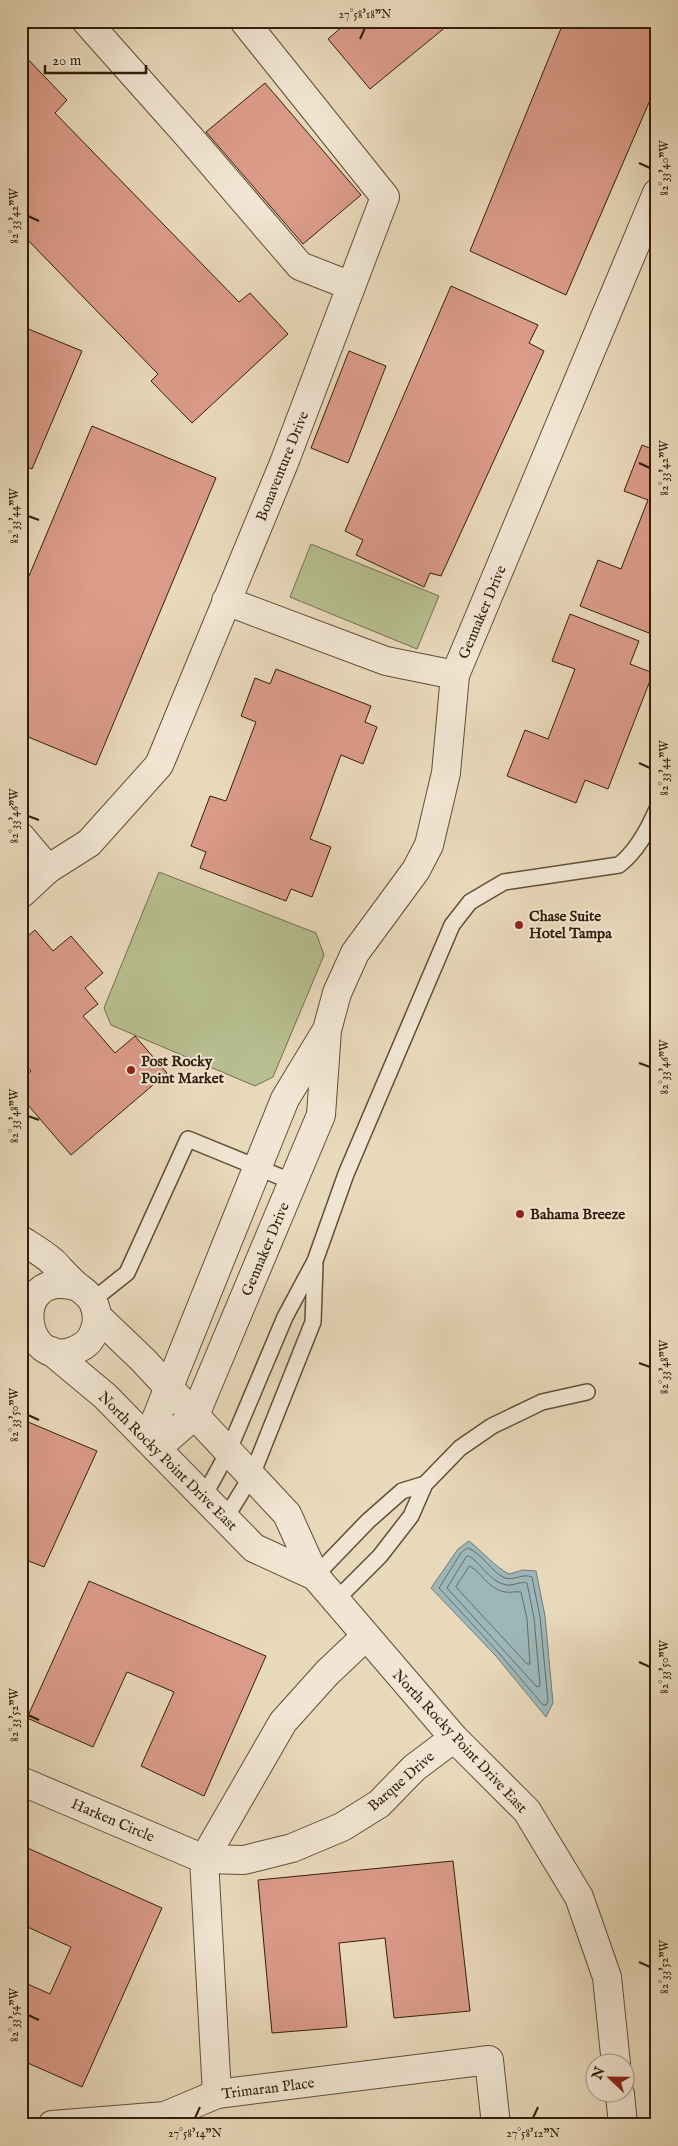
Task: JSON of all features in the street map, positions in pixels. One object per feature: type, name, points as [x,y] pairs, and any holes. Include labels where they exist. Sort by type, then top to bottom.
[{"type":"street","points":[[86,21],[300,266],[351,286]]},
{"type":"street","name":"Bonaventure Drive","points":[[21,894],[48,869],[89,843],[159,765],[284,463],[385,197],[244,21]]},
{"type":"street","name":"Gennaker Drive","points":[[153,1444],[195,1415],[322,1115],[327,1030],[337,993],[355,953],[416,870],[429,845],[446,773],[455,675],[657,193]]},
{"type":"street","points":[[226,601],[386,661],[455,675]]},
{"type":"street","points":[[21,837],[48,869]]},
{"type":"street","name":"Gennaker Drive","points":[[153,1444],[169,1388],[285,1099],[327,1030]]},
{"type":"street","name":"North Rocky Point Drive East","points":[[21,1240],[51,1260],[287,1514],[315,1576],[365,1637],[454,1738],[527,1811],[579,1897],[607,1977],[615,2054]]},
{"type":"street","name":"North Rocky Point Drive East","points":[[89,1301],[66,1283],[54,1284],[43,1290],[34,1298],[29,1310],[28,1322],[37,1344],[105,1396],[254,1548],[315,1576]]},
{"type":"street","points":[[37,1344],[64,1353],[76,1351],[86,1344],[93,1336],[97,1324],[89,1301]]},
{"type":"street","points":[[217,2094],[204,1859],[283,1722],[327,1673],[365,1637]]},
{"type":"street","name":"Barque Drive","points":[[204,1859],[244,1860],[292,1848],[342,1826],[379,1804],[414,1768],[454,1738]]},
{"type":"street","name":"Harken Circle","points":[[21,1781],[204,1859]]},
{"type":"street","name":"Trimaran Place","points":[[52,2125],[165,2116],[217,2094],[489,2060],[496,2125]]},
{"type":"street","points":[[621,2104],[623,2125]]},
{"type":"lane","points":[[204,1496],[228,1452],[285,1317],[315,1261],[346,1174],[452,925],[470,902],[504,882],[619,865],[630,856],[657,809]]},
{"type":"lane","points":[[89,1301],[127,1273],[188,1139],[293,1182]]},
{"type":"lane","points":[[225,1518],[252,1475],[313,1322],[315,1261]]},
{"type":"lane","points":[[336,1600],[380,1556],[411,1516],[425,1484],[460,1448],[492,1426],[542,1402],[587,1392]]},
{"type":"lane","points":[[315,1576],[368,1521],[402,1491],[425,1484]]},
{"type":"green space","points":[[311,544],[439,596],[417,649],[290,597]]},
{"type":"green space","points":[[159,872],[316,933],[324,955],[273,1077],[255,1086],[111,1025],[104,1008]]},
{"type":"water","points":[[469,1541],[493,1563],[509,1574],[523,1570],[536,1571],[545,1616],[553,1703],[546,1717],[495,1655],[431,1588],[458,1549]]},
{"type":"building","points":[[342,21],[453,21],[370,89],[328,39],[344,25]]},
{"type":"building","points":[[564,21],[652,21],[657,23],[657,84],[566,295],[470,251]]},
{"type":"building","points":[[21,52],[67,100],[55,113],[239,302],[250,293],[288,334],[192,423],[151,381],[158,374],[21,233]]},
{"type":"building","points":[[265,83],[361,195],[303,244],[206,132]]},
{"type":"building","points":[[451,286],[538,325],[529,343],[544,351],[441,576],[430,573],[424,587],[356,555],[363,540],[345,531]]},
{"type":"building","points":[[21,326],[82,351],[32,469],[21,464]]},
{"type":"building","points":[[349,351],[386,366],[348,463],[311,448]]},
{"type":"building","points":[[92,426],[216,478],[96,765],[21,734],[21,595]]},
{"type":"building","points":[[642,445],[657,451],[657,613],[649,633],[580,606],[598,560],[621,569],[648,500],[624,491]]},
{"type":"building","points":[[570,614],[639,641],[630,664],[653,673],[608,789],[585,780],[576,803],[507,776],[525,730],[548,739],[575,669],[552,661]]},
{"type":"building","points":[[276,669],[371,706],[365,722],[377,727],[363,764],[341,755],[310,839],[331,847],[312,897],[291,889],[286,901],[200,868],[206,852],[191,846],[210,796],[226,801],[256,722],[241,716],[255,678],[270,684]]},
{"type":"building","points":[[35,930],[53,951],[71,936],[103,973],[85,988],[98,1004],[83,1016],[115,1053],[135,1036],[167,1073],[71,1155],[21,1097],[21,1079],[31,1071],[21,1060],[21,942]]},
{"type":"building","points":[[21,1419],[97,1451],[44,1567],[21,1558]]},
{"type":"building","points":[[89,1581],[266,1656],[204,1796],[141,1766],[174,1692],[127,1672],[93,1747],[27,1718]]},
{"type":"building","points":[[23,1846],[162,1908],[82,2087],[21,2060],[21,1981],[50,1994],[71,1947],[21,1924]]},
{"type":"building","points":[[453,1861],[470,2011],[394,2018],[385,1938],[339,1943],[347,2027],[272,2033],[258,1880]]},
{"type":"place","name":"Chase Suite Hotel Tampa","points":[[519,925]]},
{"type":"place","name":"Post Rocky Point Market","points":[[131,1070]]},
{"type":"place","name":"Bahama Breeze","points":[[520,1214]]}]
